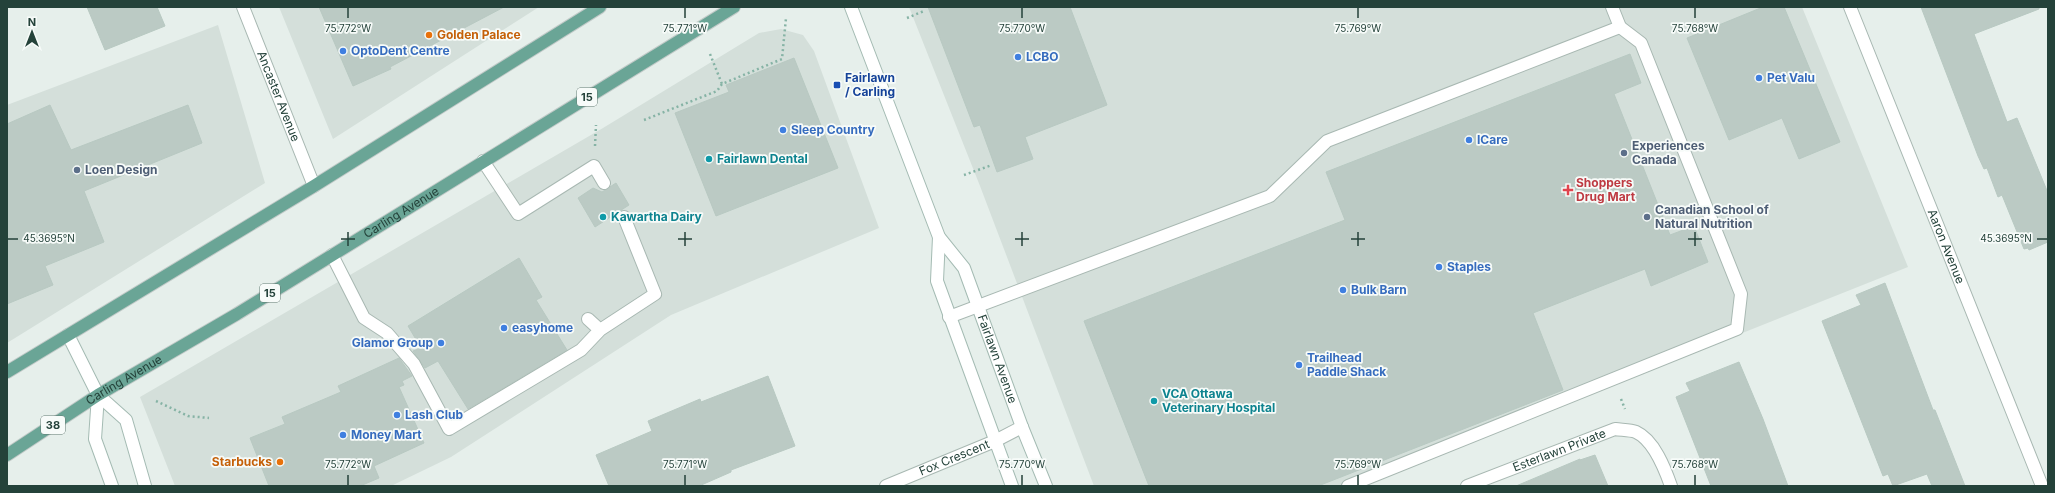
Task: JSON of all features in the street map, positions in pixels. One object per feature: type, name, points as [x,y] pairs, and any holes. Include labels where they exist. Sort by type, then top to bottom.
[{"type":"main road","points":[[7,372],[314,186],[600,7]]},
{"type":"main road","name":"Carling Avenue","points":[[7,455],[98,394],[236,314],[734,7]]},
{"type":"street","name":"Ancaster Avenue","points":[[243,7],[314,186]]},
{"type":"street","name":"Fairlawn Avenue","points":[[851,7],[939,237],[964,268],[1022,428],[1046,486]]},
{"type":"street","points":[[1348,486],[1737,329],[1741,294],[1641,43],[1620,27],[1612,7]]},
{"type":"street","name":"Aaron Avenue","points":[[1850,7],[2042,486]]},
{"type":"street","points":[[949,317],[1270,196],[1327,141],[1620,27]]},
{"type":"street","points":[[483,161],[518,214],[594,166],[604,183]]},
{"type":"street","points":[[332,255],[364,318],[387,333],[414,364],[449,429],[581,350],[600,330],[655,294],[624,217]]},
{"type":"street","name":"Fairlawn Avenue","points":[[939,237],[937,281],[1012,486]]},
{"type":"street","points":[[588,319],[600,330]]},
{"type":"street","points":[[68,335],[98,394],[126,420],[145,486]]},
{"type":"street","points":[[98,394],[95,439],[112,486]]},
{"type":"street","name":"Fox Crescent","points":[[886,486],[995,441],[1022,428]]},
{"type":"street","name":"Esterlawn Private","points":[[1467,486],[1607,431],[1615,429],[1636,432]]},
{"type":"street","points":[[1636,432],[1654,450],[1663,465],[1671,486]]},
{"type":"path","points":[[907,18],[924,12]]},
{"type":"path","points":[[644,120],[717,91],[722,84],[782,59],[786,18]]},
{"type":"path","points":[[710,54],[722,84]]},
{"type":"path","points":[[964,175],[992,165]]},
{"type":"path","points":[[1612,380],[1636,432]]},
{"type":"path","points":[[156,401],[188,416],[209,418]]},
{"type":"shaded area","points":[[279,7],[539,7],[333,139]]},
{"type":"shaded area","points":[[909,7],[1802,7],[1908,267],[1359,486],[1094,486],[980,186]]},
{"type":"shaded area","points":[[218,25],[265,183],[7,343],[7,105]]},
{"type":"shaded area","points":[[781,29],[803,35],[814,51],[879,228],[671,315],[451,457],[391,486],[175,486],[140,397],[603,128],[759,33]]},
{"type":"building","points":[[87,7],[157,7],[165,26],[105,50]]},
{"type":"building","points":[[319,7],[504,7],[390,67],[391,69],[353,86]]},
{"type":"building","name":"LCBO","points":[[928,7],[1070,7],[1107,105],[1025,137],[1033,159],[997,172],[980,125],[974,127]]},
{"type":"building","name":"Pet Valu","points":[[1763,7],[1784,7],[1840,142],[1799,159],[1782,118],[1729,140],[1687,38]]},
{"type":"building","points":[[1921,7],[2039,7],[2039,9],[1974,34],[2007,122],[2017,118],[2048,193],[2048,242],[2029,250],[2028,248],[2024,249],[2002,195],[1998,197],[1987,168],[1984,169],[1978,156]]},
{"type":"building","points":[[1630,54],[1641,83],[1614,94],[1670,235],[1694,226],[1708,262],[1651,286],[1645,269],[1533,313],[1563,390],[1318,486],[1149,486],[1084,321],[1345,220],[1326,172]]},
{"type":"building","points":[[794,58],[838,168],[716,216],[675,113],[729,92],[726,85]]},
{"type":"building","name":"Loen Design","points":[[50,105],[71,150],[188,105],[202,143],[84,191],[104,242],[45,266],[53,285],[7,304],[7,124]]},
{"type":"building","name":"Kawartha Dairy","points":[[616,183],[629,205],[595,227],[578,198],[593,188],[602,192]]},
{"type":"building","name":"easyhome","points":[[519,258],[542,297],[536,300],[567,350],[468,409],[438,361],[425,368],[413,351],[421,348],[408,326]]},
{"type":"building","points":[[1885,283],[1933,410],[1935,410],[1965,486],[1932,486],[1927,474],[1893,486],[1888,474],[1883,476],[1822,321],[1861,305],[1856,295]]},
{"type":"building","points":[[399,358],[412,376],[402,381],[404,385],[399,387],[424,443],[374,466],[379,478],[360,486],[269,486],[250,438],[285,424],[282,417],[341,392],[338,386]]},
{"type":"building","points":[[1739,362],[1763,419],[1788,486],[1711,486],[1676,397],[1690,391],[1686,383]]},
{"type":"building","points":[[768,376],[795,446],[731,470],[731,472],[699,486],[609,486],[596,455],[652,431],[648,421],[700,399],[701,402]]},
{"type":"building","points":[[1595,455],[1608,486],[1516,486],[1580,459]]},
{"type":"place","name":"Golden Palace","points":[[429,35]]},
{"type":"place","name":"OptoDent Centre","points":[[343,51]]},
{"type":"place","name":"LCBO","points":[[1018,57]]},
{"type":"place","name":"Pet Valu","points":[[1759,78]]},
{"type":"place","name":"Fairlawn / Carling","points":[[837,85]]},
{"type":"place","name":"Sleep Country","points":[[783,130]]},
{"type":"place","name":"ICare","points":[[1469,140]]},
{"type":"place","name":"Experiences Canada","points":[[1624,153]]},
{"type":"place","name":"Fairlawn Dental","points":[[709,159]]},
{"type":"place","name":"Loen Design","points":[[77,170]]},
{"type":"place","name":"Shoppers Drug Mart","points":[[1568,190]]},
{"type":"place","name":"Kawartha Dairy","points":[[603,217]]},
{"type":"place","name":"Canadian School of Natural Nutrition","points":[[1647,217]]},
{"type":"place","name":"Staples","points":[[1439,267]]},
{"type":"place","name":"Bulk Barn","points":[[1343,290]]},
{"type":"place","name":"easyhome","points":[[504,328]]},
{"type":"place","name":"Glamor Group","points":[[441,343]]},
{"type":"place","name":"Trailhead Paddle Shack","points":[[1299,365]]},
{"type":"place","name":"VCA Ottawa Veterinary Hospital","points":[[1154,401]]},
{"type":"place","name":"Lash Club","points":[[397,415]]},
{"type":"place","name":"Money Mart","points":[[343,435]]},
{"type":"place","name":"Starbucks","points":[[280,462]]}]
